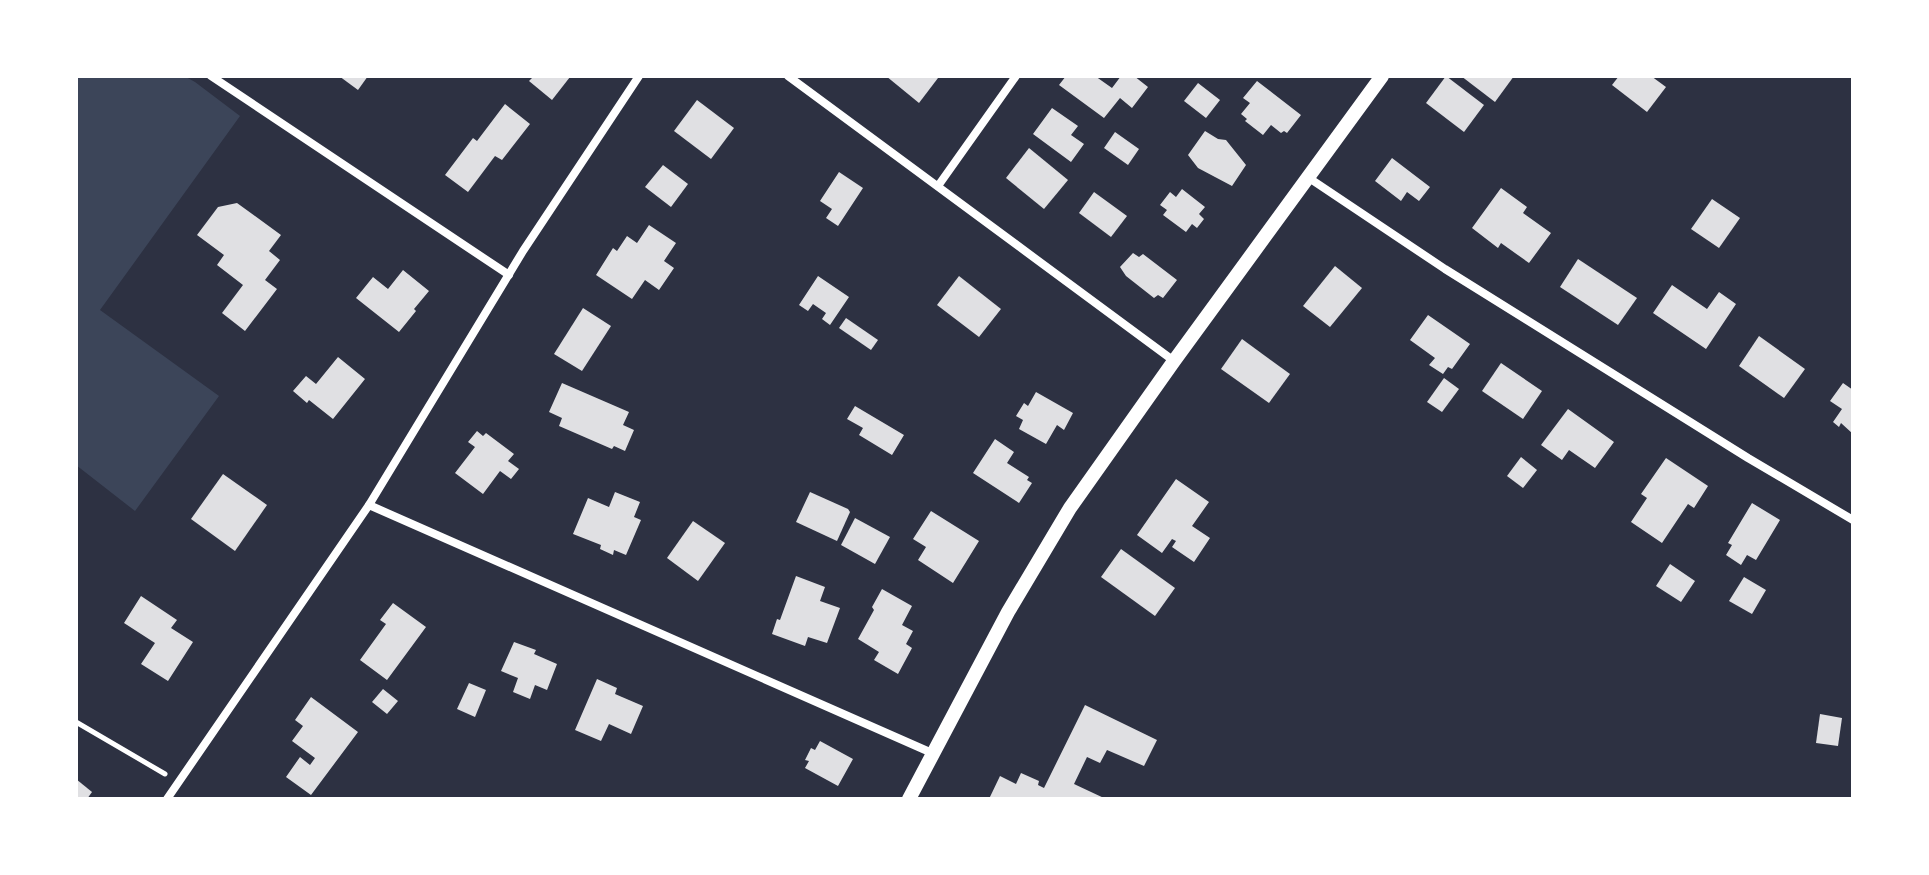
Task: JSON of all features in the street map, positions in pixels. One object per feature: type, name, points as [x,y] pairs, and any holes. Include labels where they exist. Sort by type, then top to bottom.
[{"type":"street","points":[[211,76],[509,275]]},
{"type":"street","points":[[167,799],[369,505],[509,275],[639,76]]},
{"type":"street","points":[[788,76],[1174,361]]},
{"type":"street","points":[[938,186],[1016,76]]},
{"type":"street","points":[[909,799],[1008,612],[1070,508],[1382,76]]},
{"type":"street","points":[[1309,178],[1445,269],[1853,520]]},
{"type":"street","points":[[369,505],[932,753]]},
{"type":"path","points":[[76,722],[179,782]]},
{"type":"shaded area","points":[[76,76],[184,76],[240,116],[100,310],[219,396],[135,511],[76,465]]},
{"type":"building","points":[[339,76],[368,76],[358,90]]},
{"type":"building","points":[[534,76],[570,77],[552,100],[529,81]]},
{"type":"building","points":[[886,76],[935,76],[938,78],[919,103]]},
{"type":"building","points":[[1066,76],[1095,76],[1112,88],[1121,76],[1134,76],[1148,87],[1132,108],[1120,98],[1104,118],[1059,85]]},
{"type":"building","points":[[1446,76],[1484,105],[1464,132],[1426,103]]},
{"type":"building","points":[[1461,76],[1514,76],[1495,102]]},
{"type":"building","points":[[1619,76],[1651,76],[1666,87],[1647,112],[1612,85]]},
{"type":"building","points":[[1257,81],[1301,115],[1287,133],[1281,133],[1271,125],[1263,135],[1245,121],[1247,119],[1241,114],[1250,103],[1243,98]]},
{"type":"building","points":[[1198,83],[1220,100],[1206,118],[1184,101]]},
{"type":"building","points":[[697,100],[734,128],[711,159],[674,131]]},
{"type":"building","points":[[505,104],[530,124],[502,160],[495,156],[468,192],[445,175],[473,138],[477,141]]},
{"type":"building","points":[[1052,108],[1078,126],[1071,135],[1084,144],[1071,162],[1033,134]]},
{"type":"building","points":[[1205,131],[1226,140],[1246,165],[1232,186],[1198,168],[1188,155]]},
{"type":"building","points":[[1115,132],[1139,149],[1128,165],[1104,148]]},
{"type":"building","points":[[1029,148],[1068,180],[1044,209],[1006,178]]},
{"type":"building","points":[[1392,158],[1430,187],[1419,201],[1407,192],[1401,201],[1375,181]]},
{"type":"building","points":[[663,165],[688,184],[671,207],[645,187]]},
{"type":"building","points":[[839,172],[863,188],[838,226],[826,218],[832,209],[820,201]]},
{"type":"building","points":[[1501,188],[1527,207],[1523,213],[1551,233],[1529,263],[1501,243],[1498,248],[1472,228]]},
{"type":"building","points":[[1182,189],[1205,207],[1199,214],[1204,219],[1197,228],[1192,224],[1186,232],[1163,215],[1167,210],[1160,205],[1170,192],[1176,197]]},
{"type":"building","points":[[1094,192],[1127,216],[1111,237],[1079,213]]},
{"type":"building","points":[[1712,199],[1740,218],[1719,248],[1691,229]]},
{"type":"building","points":[[237,203],[281,235],[269,251],[280,260],[265,280],[277,289],[245,331],[222,313],[243,285],[217,265],[224,255],[197,235],[218,207]]},
{"type":"building","points":[[649,225],[676,243],[664,261],[674,268],[659,290],[645,280],[632,299],[596,275],[613,248],[617,251],[627,236],[637,243]]},
{"type":"building","points":[[1133,253],[1139,257],[1143,254],[1177,280],[1163,298],[1158,295],[1154,298],[1126,276],[1120,267]]},
{"type":"building","points":[[1578,259],[1637,298],[1618,325],[1560,287]]},
{"type":"building","points":[[1335,266],[1362,288],[1330,327],[1303,306]]},
{"type":"building","points":[[403,270],[429,291],[399,332],[356,298],[373,277],[388,289]]},
{"type":"building","points":[[818,276],[849,297],[830,325],[822,319],[826,313],[813,304],[808,311],[799,305]]},
{"type":"building","points":[[959,276],[1001,309],[979,337],[937,305]]},
{"type":"building","points":[[1672,285],[1707,309],[1719,292],[1736,304],[1706,349],[1653,313]]},
{"type":"building","points":[[583,308],[611,326],[582,371],[554,354]]},
{"type":"building","points":[[1428,315],[1470,344],[1452,369],[1448,367],[1443,374],[1429,365],[1435,358],[1410,340]]},
{"type":"building","points":[[846,318],[878,340],[871,350],[839,328]]},
{"type":"building","points":[[1759,336],[1805,369],[1784,398],[1739,366]]},
{"type":"building","points":[[1242,339],[1290,374],[1269,403],[1221,369]]},
{"type":"building","points":[[338,357],[365,379],[333,419],[293,391],[306,376],[316,384]]},
{"type":"building","points":[[1501,363],[1542,391],[1523,419],[1482,391]]},
{"type":"building","points":[[1444,378],[1459,389],[1442,412],[1427,402]]},
{"type":"building","points":[[562,383],[629,412],[623,425],[634,430],[625,451],[614,446],[612,449],[559,426],[562,418],[549,412]]},
{"type":"building","points":[[1843,383],[1853,390],[1853,434],[1841,423],[1839,427],[1833,422],[1842,409],[1830,401]]},
{"type":"building","points":[[1036,392],[1073,413],[1064,430],[1057,425],[1046,444],[1019,429],[1023,420],[1016,416],[1024,403],[1028,406]]},
{"type":"building","points":[[855,406],[904,435],[892,455],[859,435],[863,428],[847,419]]},
{"type":"building","points":[[1568,409],[1614,442],[1595,468],[1569,450],[1562,460],[1541,445]]},
{"type":"building","points":[[477,431],[483,436],[486,433],[514,454],[508,461],[519,469],[511,479],[500,471],[483,494],[455,473],[475,447],[468,442]]},
{"type":"building","points":[[995,439],[1014,452],[1007,463],[1029,477],[1027,480],[1032,483],[1019,503],[973,473]]},
{"type":"building","points":[[1521,457],[1537,470],[1523,488],[1507,476]]},
{"type":"building","points":[[1666,458],[1708,486],[1694,508],[1688,504],[1662,543],[1631,522],[1647,498],[1641,494]]},
{"type":"building","points":[[223,474],[267,505],[235,551],[191,519]]},
{"type":"building","points":[[1176,479],[1209,502],[1192,526],[1210,538],[1194,562],[1172,547],[1176,541],[1172,539],[1162,553],[1137,535]]},
{"type":"building","points":[[615,492],[640,502],[634,517],[641,520],[626,555],[614,550],[613,555],[600,549],[601,545],[573,534],[588,498],[609,507]]},
{"type":"building","points":[[810,492],[850,512],[837,541],[796,522]]},
{"type":"building","points":[[1752,503],[1780,520],[1756,560],[1747,555],[1741,565],[1726,555],[1732,545],[1728,543]]},
{"type":"building","points":[[931,511],[979,541],[953,583],[918,560],[926,547],[913,539]]},
{"type":"building","points":[[855,518],[890,537],[875,564],[841,545]]},
{"type":"building","points":[[693,521],[725,543],[698,581],[667,558]]},
{"type":"building","points":[[1121,549],[1175,588],[1155,616],[1101,577]]},
{"type":"building","points":[[1670,564],[1695,581],[1681,602],[1656,586]]},
{"type":"building","points":[[796,576],[825,587],[820,601],[840,608],[827,643],[808,637],[805,646],[772,634]]},
{"type":"building","points":[[1744,577],[1766,590],[1752,614],[1729,601]]},
{"type":"building","points":[[882,589],[912,606],[902,625],[913,631],[906,644],[912,648],[898,674],[874,660],[879,652],[858,639]]},
{"type":"building","points":[[141,596],[177,620],[171,628],[193,642],[168,681],[141,664],[155,643],[124,623]]},
{"type":"building","points":[[393,603],[426,627],[387,680],[360,660],[386,624],[380,620]]},
{"type":"building","points":[[514,642],[536,650],[534,654],[557,664],[547,690],[535,685],[530,699],[513,692],[518,678],[501,671]]},
{"type":"building","points":[[597,679],[617,688],[615,694],[643,706],[631,734],[609,724],[601,741],[575,730]]},
{"type":"building","points":[[469,683],[486,690],[475,717],[457,709]]},
{"type":"building","points":[[383,689],[398,701],[387,714],[372,702]]},
{"type":"building","points":[[311,697],[358,732],[311,795],[286,777],[300,757],[310,765],[315,758],[292,741],[303,726],[295,720]]},
{"type":"building","points":[[1085,705],[1157,740],[1144,766],[1107,750],[1100,763],[1087,757],[1074,784],[1106,799],[989,799],[1000,776],[1016,784],[1021,773],[1039,781],[1038,785],[1044,788]]},
{"type":"building","points":[[1820,714],[1842,718],[1838,746],[1816,743]]},
{"type":"building","points":[[820,741],[853,759],[838,786],[805,768],[811,748],[815,750]]},
{"type":"building","points":[[76,779],[92,792],[87,799],[76,799]]}]
